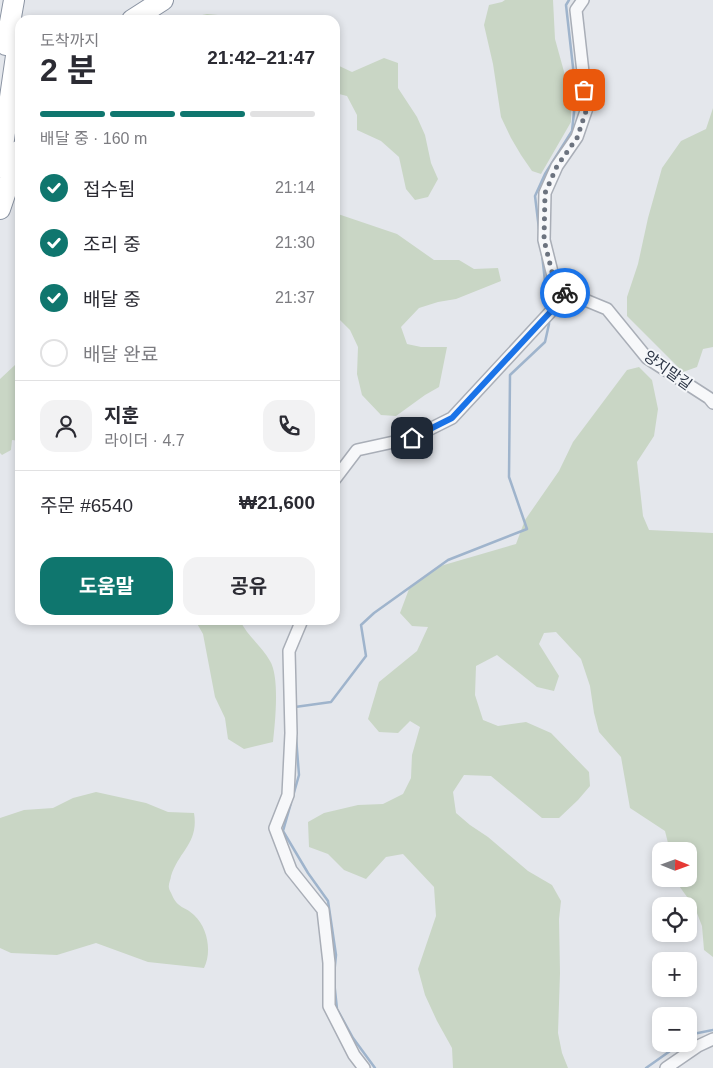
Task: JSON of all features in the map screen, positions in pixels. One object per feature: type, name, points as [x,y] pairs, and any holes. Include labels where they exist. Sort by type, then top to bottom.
[{"type":"highway","points":[[0,80],[14,0]]},
{"type":"highway","points":[[22,15],[25,0]]},
{"type":"highway","points":[[140,15],[163,0]]},
{"type":"highway","points":[[0,167],[15,63]]},
{"type":"highway","points":[[0,208],[15,164]]},
{"type":"street","points":[[340,472],[357,450],[412,438],[452,418],[567,294],[556,288],[544,240],[545,193],[557,166],[577,138],[587,108],[576,10],[583,0]]},
{"type":"street","name":"양지말길","points":[[567,294],[607,309],[647,358],[709,398],[713,403]]},
{"type":"street","points":[[300,625],[289,651],[291,733],[288,795],[275,828],[292,870],[322,910],[329,963],[329,1006],[354,1055],[364,1068]]},
{"type":"street","points":[[666,1068],[698,1046],[713,1039]]},
{"type":"green space","points":[[505,0],[553,0],[555,39],[571,97],[571,122],[541,174],[532,171],[511,138],[501,117],[493,64],[484,25],[489,5]]},
{"type":"green space","points":[[384,58],[398,63],[398,88],[417,117],[425,135],[431,163],[438,179],[428,197],[415,200],[406,189],[399,157],[381,141],[357,130],[357,115],[347,96],[340,94],[340,66],[352,72]]},
{"type":"green space","points":[[713,108],[713,347],[703,349],[697,367],[683,372],[627,316],[627,297],[638,264],[662,168],[681,141],[706,129]]},
{"type":"green space","points":[[340,215],[397,234],[434,260],[459,260],[474,269],[498,268],[501,281],[456,299],[419,308],[401,327],[407,344],[421,347],[447,347],[439,387],[396,416],[381,415],[362,395],[357,374],[358,347],[350,330],[340,320]]},
{"type":"green space","points":[[15,365],[15,440],[12,440],[11,450],[2,455],[0,453],[0,379]]},
{"type":"green space","points":[[639,367],[652,380],[658,409],[654,436],[637,462],[643,516],[649,530],[713,533],[713,957],[704,950],[702,926],[697,913],[697,897],[687,897],[681,888],[698,888],[698,842],[668,842],[665,831],[630,808],[621,757],[599,732],[590,686],[581,659],[556,632],[544,633],[539,644],[559,676],[554,691],[537,687],[497,655],[476,666],[475,695],[483,720],[498,726],[526,722],[551,733],[589,772],[590,786],[559,818],[542,818],[491,776],[464,775],[453,792],[456,813],[528,871],[552,885],[561,901],[559,919],[558,1033],[562,1053],[568,1068],[453,1068],[452,1048],[425,995],[418,969],[436,916],[434,887],[403,854],[386,857],[366,879],[344,870],[328,854],[309,847],[308,822],[324,813],[358,805],[383,804],[403,794],[411,778],[412,755],[420,727],[410,721],[398,733],[379,732],[368,719],[379,682],[417,651],[428,627],[412,626],[400,613],[409,589],[437,567],[516,544],[525,520],[559,471],[573,442],[627,370]]},
{"type":"green space","points":[[198,625],[243,625],[267,656],[273,668],[276,689],[273,742],[244,749],[228,739],[225,718],[215,697],[203,634]]},
{"type":"green space","points":[[96,792],[146,803],[168,812],[194,813],[194,832],[174,867],[169,886],[174,900],[194,915],[203,927],[208,948],[204,968],[148,962],[96,943],[57,955],[11,953],[0,948],[0,818],[24,810],[53,808],[73,798]]},
{"type":"waterway","points":[[539,229],[535,196],[545,174],[572,131],[576,94],[566,5],[569,0]]},
{"type":"waterway","points":[[542,254],[548,309]]},
{"type":"waterway","points":[[295,709],[295,707],[331,702],[366,656],[361,625],[374,613],[448,560],[527,529],[509,477],[510,375],[545,342],[549,319]]},
{"type":"waterway","points":[[293,796],[299,775],[296,737]]},
{"type":"waterway","points":[[291,803],[283,831],[308,873],[328,901],[336,955],[334,975]]},
{"type":"waterway","points":[[334,981],[337,1009],[353,1038],[375,1068]]},
{"type":"waterway","points":[[697,1033],[713,1030]]},
{"type":"waterway","points":[[646,1068],[669,1052]]},
{"type":"way so far","points":[[565,293],[556,288],[544,240],[545,193],[557,166],[577,138],[587,108],[584,90]]},
{"type":"route","points":[[412,438],[452,418],[567,294],[565,293]]}]
